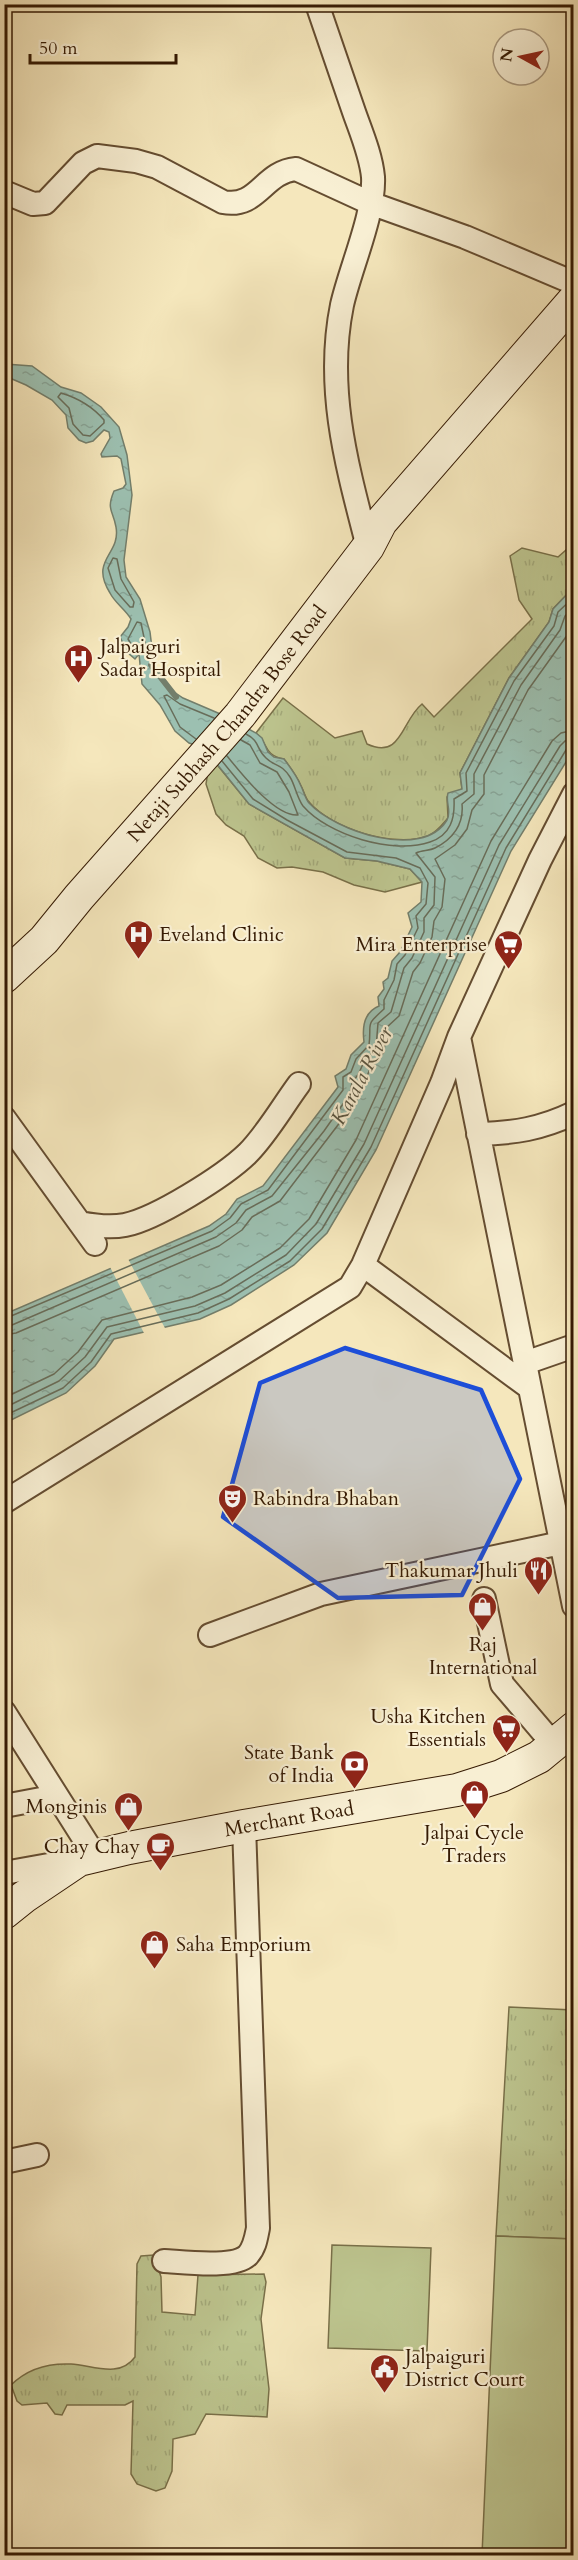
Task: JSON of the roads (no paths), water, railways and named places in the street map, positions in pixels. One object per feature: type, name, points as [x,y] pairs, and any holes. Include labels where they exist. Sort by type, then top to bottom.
[{"type":"street","points":[[317,4],[366,145],[373,177],[370,203],[343,304],[335,358],[335,389],[340,431],[368,547]]},
{"type":"street","points":[[4,192],[33,204],[45,203],[83,163],[98,156],[148,164],[223,202],[234,204],[251,198],[276,175],[285,170],[296,169],[370,203],[465,237],[573,283]]},
{"type":"street","name":"Netaji Subhash Chandra Bose Road","points":[[4,977],[44,940],[79,897],[240,715],[368,547],[381,522],[573,300]]},
{"type":"street","name":"Netaji Subhash Chandra Bose Road","points":[[368,547],[394,532],[573,326]]},
{"type":"street","points":[[4,1502],[74,1468],[265,1352],[350,1287],[363,1265],[442,1083],[459,1037],[540,860],[573,794]]},
{"type":"street","name":"Netaji Subhash Chandra Bose Road","points":[[4,955],[34,926],[79,897]]},
{"type":"street","points":[[459,1037],[573,1606]]},
{"type":"street","points":[[80,1223],[104,1227],[127,1225],[153,1214],[207,1184],[248,1153],[299,1084]]},
{"type":"street","points":[[478,1134],[512,1134],[547,1124],[573,1113]]},
{"type":"street","points":[[4,1118],[95,1244]]},
{"type":"street","points":[[363,1265],[530,1388]]},
{"type":"street","points":[[525,1363],[573,1346]]},
{"type":"street","points":[[210,1635],[321,1594],[561,1543]]},
{"type":"street","points":[[484,1599],[502,1684],[563,1736]]},
{"type":"street","points":[[4,1712],[13,1741],[57,1796],[87,1858],[4,1873]]},
{"type":"street","name":"Merchant Road","points":[[4,1913],[24,1897],[87,1858],[244,1826],[458,1790],[501,1776],[539,1756],[563,1736]]},
{"type":"street","points":[[4,1806],[57,1796]]},
{"type":"street","points":[[164,2261],[225,2263],[239,2260],[248,2256],[255,2244],[258,2228],[244,1826]]},
{"type":"street","points":[[4,2162],[38,2155]]},
{"type":"water","name":"Karala River","points":[[5,364],[32,366],[61,387],[81,393],[101,407],[119,427],[127,455],[132,495],[124,560],[126,577],[140,599],[150,632],[155,673],[168,688],[183,698],[225,716],[262,738],[268,752],[274,757],[284,759],[298,779],[309,803],[321,813],[357,831],[378,837],[399,840],[419,839],[435,832],[448,817],[448,793],[462,789],[460,773],[509,678],[549,622],[553,609],[573,588],[574,749],[511,851],[376,1150],[327,1233],[294,1265],[231,1305],[200,1319],[114,1339],[95,1366],[66,1393],[5,1423],[5,1314],[209,1226],[226,1214],[237,1199],[263,1186],[338,1087],[335,1076],[346,1069],[351,1055],[364,1042],[365,1021],[370,1012],[379,1006],[378,997],[384,989],[383,982],[388,978],[392,961],[400,952],[412,927],[408,913],[421,902],[422,882],[410,869],[377,861],[345,858],[249,804],[204,748],[189,743],[175,731],[160,705],[142,684],[139,654],[135,659],[128,653],[120,637],[131,619],[112,597],[104,582],[104,565],[116,536],[111,502],[114,491],[123,488],[126,484],[121,459],[117,456],[102,457],[101,454],[110,438],[109,432],[104,430],[93,441],[86,443],[79,440],[68,428],[66,415],[52,400],[5,376]]},
{"type":"waterway","points":[[151,665],[176,697]]},
{"type":"place","name":"Jalpaiguri Sadar Hospital","points":[[79,684]]},
{"type":"place","name":"Eveland Clinic","points":[[138,960]]},
{"type":"place","name":"Mira Enterprise","points":[[508,970]]},
{"type":"place","name":"Rabindra Bhaban","points":[[232,1524]]},
{"type":"place","name":"Thakumar Jhuli","points":[[539,1596]]},
{"type":"place","name":"Raj International","points":[[483,1632]]},
{"type":"place","name":"Usha Kitchen Essentials","points":[[507,1754]]},
{"type":"place","name":"State Bank of India","points":[[355,1790]]},
{"type":"place","name":"Jalpai Cycle Traders","points":[[474,1820]]},
{"type":"place","name":"Monginis","points":[[128,1832]]},
{"type":"place","name":"Chay Chay","points":[[161,1872]]},
{"type":"place","name":"Saha Emporium","points":[[155,1970]]},
{"type":"place","name":"Jalpaiguri District Court","points":[[384,2394]]}]
